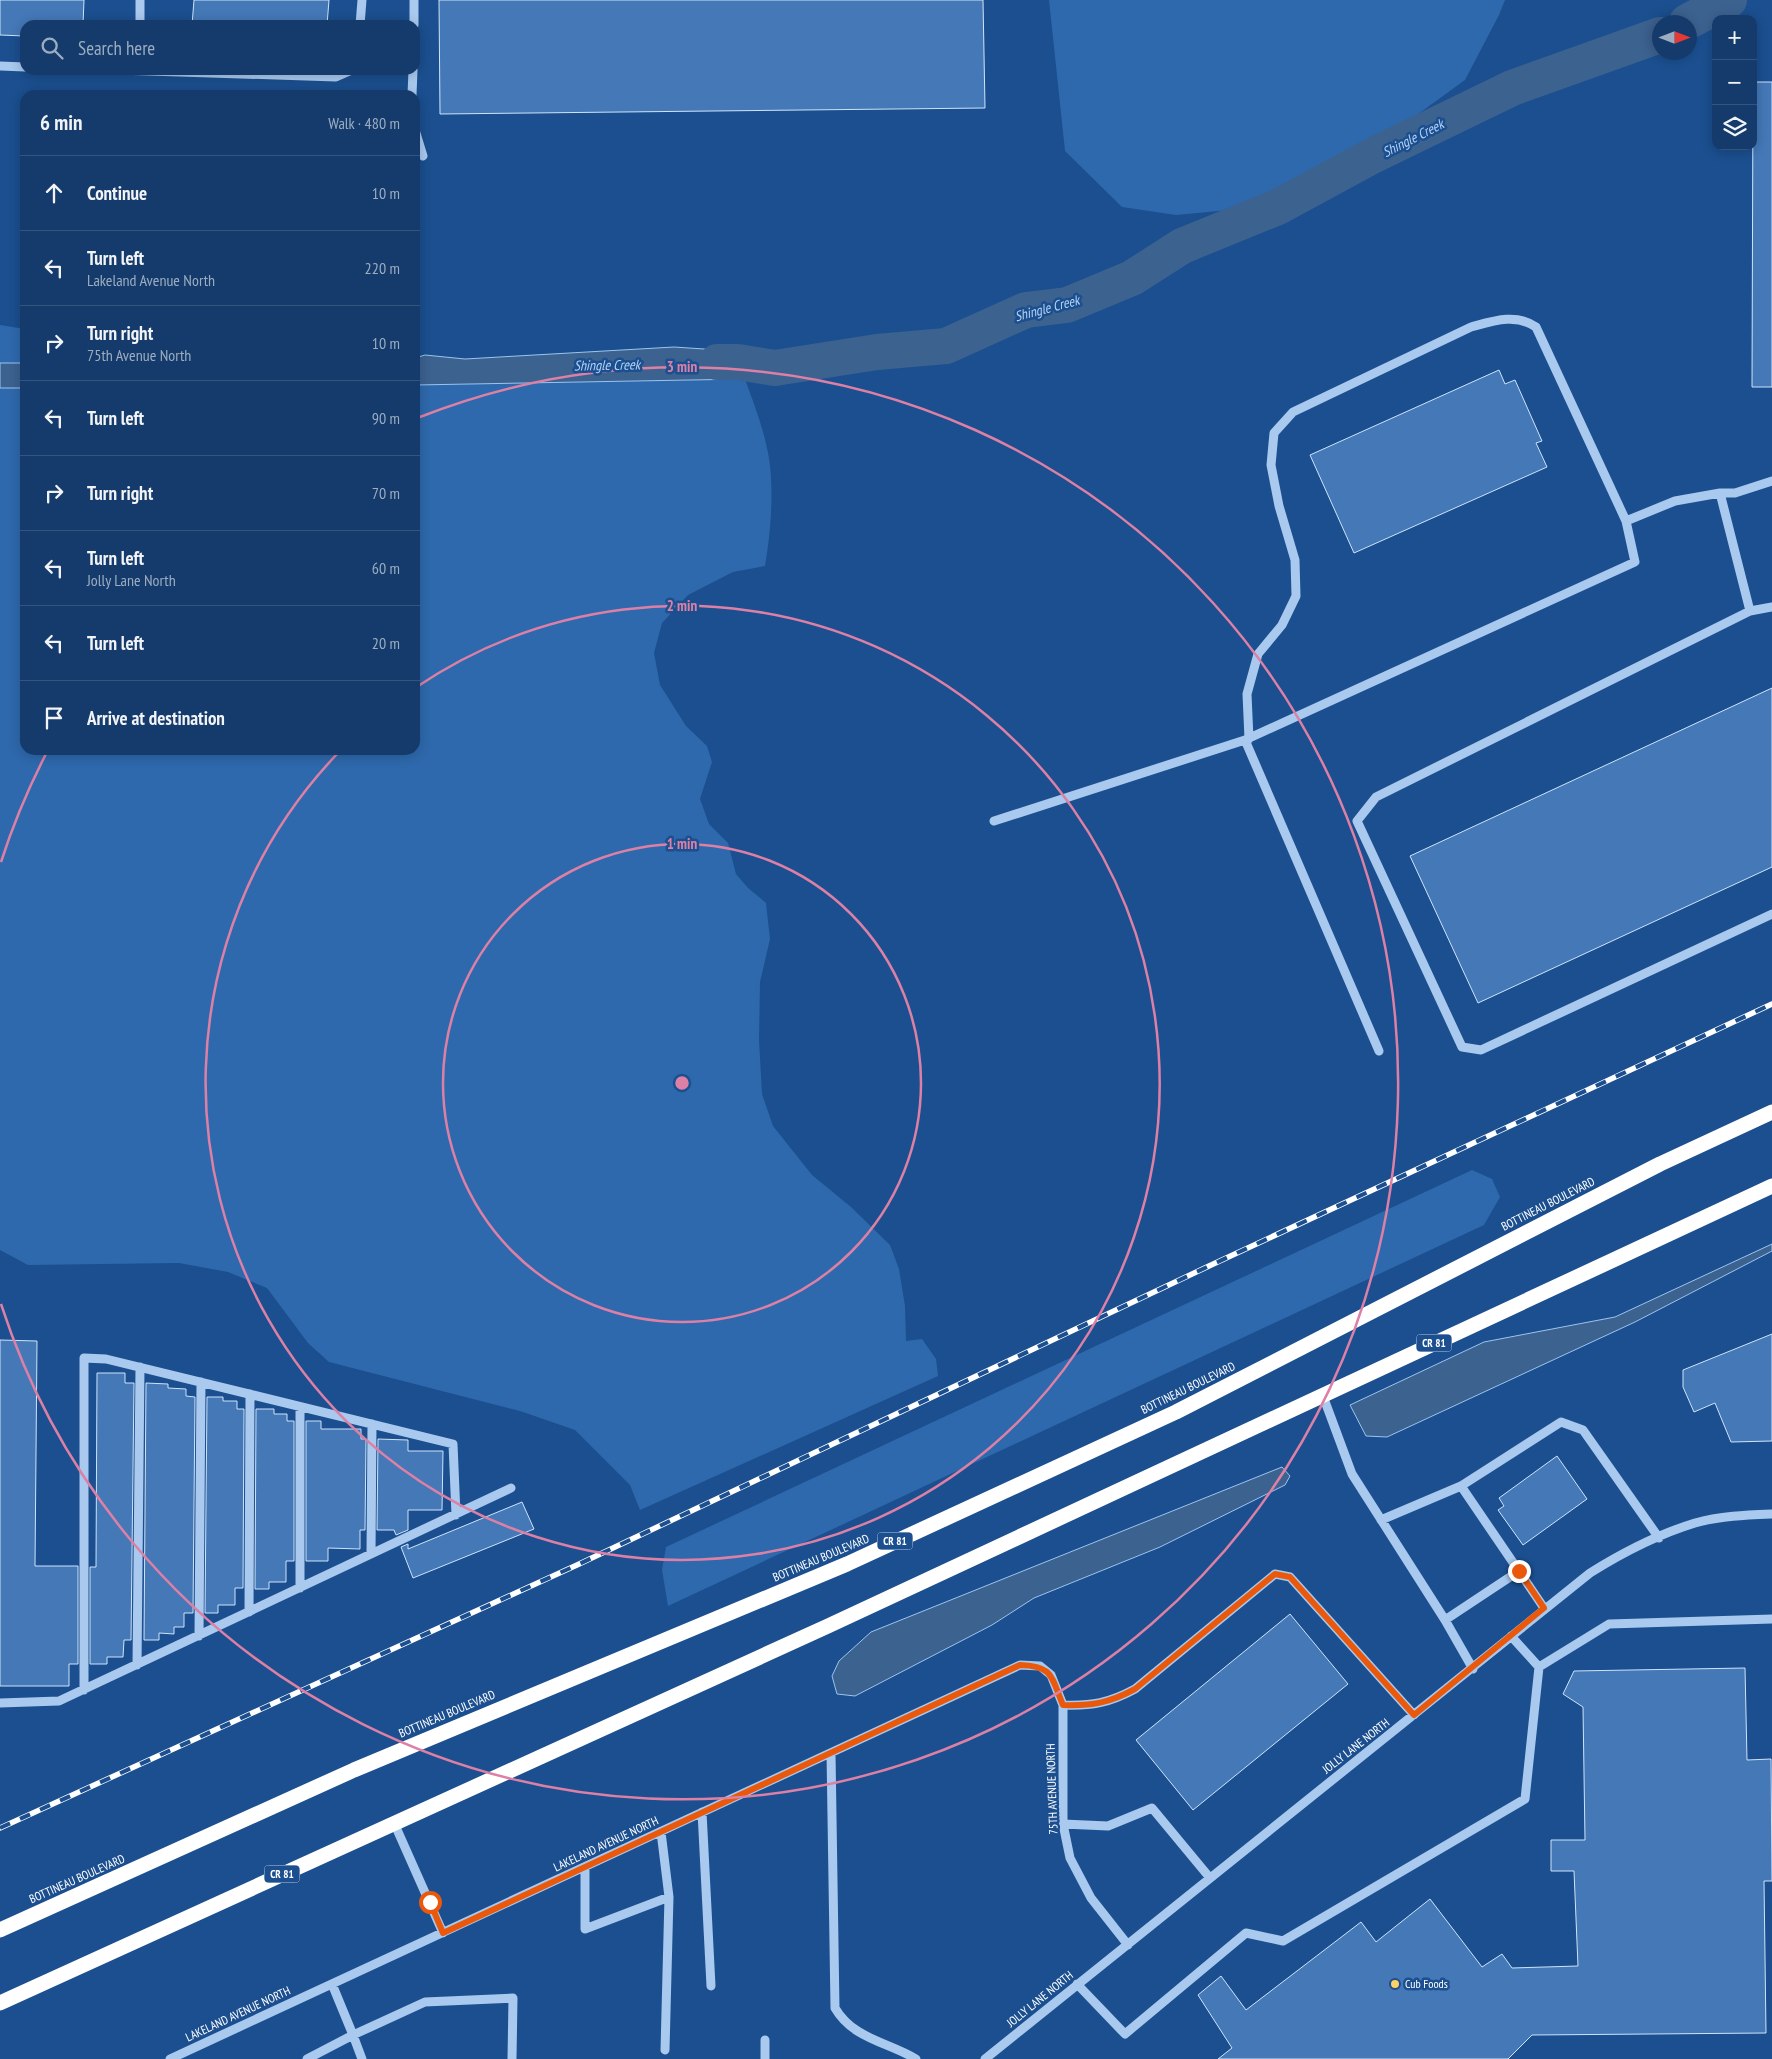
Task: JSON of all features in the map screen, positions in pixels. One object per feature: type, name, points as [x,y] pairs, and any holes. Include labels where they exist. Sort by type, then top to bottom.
[{"type":"highway","name":"BOTTINEAU BOULEVARD","points":[[0,1930],[7,1925],[354,1770],[847,1564],[1176,1412],[1660,1164],[1772,1112]]},
{"type":"highway","name":"CR 81","points":[[0,2003],[395,1825],[1323,1396],[1672,1230],[1772,1186]]},
{"type":"street","points":[[140,0],[140,20]]},
{"type":"street","points":[[360,20],[362,0]]},
{"type":"street","points":[[414,0],[414,20]]},
{"type":"street","points":[[0,66],[20,67]]},
{"type":"street","points":[[280,75],[336,77],[341,75]]},
{"type":"street","points":[[412,90],[413,75]]},
{"type":"street","points":[[420,146],[423,156]]},
{"type":"street","points":[[994,821],[1247,740],[1635,562],[1626,520],[1536,327],[1525,319],[1494,321],[1470,327],[1293,412],[1274,433],[1270,465],[1279,506],[1295,560],[1296,596],[1282,625],[1258,654],[1247,694],[1247,740],[1379,1051]]},
{"type":"street","points":[[1626,520],[1675,501],[1720,493],[1735,493],[1772,481]]},
{"type":"street","points":[[1720,493],[1750,610]]},
{"type":"street","points":[[1772,607],[1750,610],[1376,797],[1357,821],[1462,1047],[1481,1050],[1772,914]]},
{"type":"street","points":[[84,1690],[84,1358],[106,1359],[453,1444],[456,1515]]},
{"type":"street","points":[[137,1665],[140,1367]]},
{"type":"street","points":[[199,1636],[201,1382]]},
{"type":"street","points":[[249,1612],[250,1394]]},
{"type":"street","points":[[1323,1396],[1352,1474],[1445,1620],[1473,1669]]},
{"type":"street","points":[[300,1407],[300,1588]]},
{"type":"street","points":[[1381,1520],[1461,1486],[1561,1422],[1583,1430],[1659,1538]]},
{"type":"street","points":[[372,1424],[372,1554]]},
{"type":"street","points":[[1461,1486],[1544,1608]]},
{"type":"street","points":[[0,1703],[59,1701],[511,1488]]},
{"type":"street","name":"JOLLY LANE NORTH","points":[[985,2059],[1473,1669],[1544,1608],[1590,1573],[1623,1552],[1695,1523],[1736,1515],[1772,1514]]},
{"type":"street","points":[[1445,1620],[1519,1571]]},
{"type":"street","points":[[1063,1705],[1086,1706],[1113,1701],[1135,1689],[1275,1574],[1290,1577],[1414,1715]]},
{"type":"street","points":[[1539,1667],[1609,1624],[1772,1618]]},
{"type":"street","points":[[1077,1984],[1125,2034],[1246,1933],[1282,1941],[1525,1798],[1539,1667],[1511,1636]]},
{"type":"street","name":"LAKELAND AVENUE NORTH","points":[[170,2059],[1020,1665],[1040,1666],[1051,1675]]},
{"type":"street","name":"75TH AVENUE NORTH","points":[[1051,1675],[1063,1705],[1063,1824],[1070,1858],[1091,1898],[1128,1945]]},
{"type":"street","points":[[831,1753],[835,2008],[841,2020],[854,2030],[916,2059]]},
{"type":"street","points":[[1063,1824],[1108,1826],[1152,1808],[1210,1878]]},
{"type":"street","points":[[702,1812],[711,1986]]},
{"type":"street","points":[[395,1825],[443,1933]]},
{"type":"street","points":[[661,1832],[669,1897],[665,2050]]},
{"type":"street","points":[[585,1868],[585,1929],[669,1897]]},
{"type":"street","points":[[332,1984],[362,2059]]},
{"type":"street","points":[[307,2059],[424,2002],[513,1998],[512,2059]]},
{"type":"street","points":[[765,2059],[766,2040]]},
{"type":"shaded area","points":[[1049,0],[1505,0],[1465,80],[1374,146],[1229,210],[1176,215],[1122,207],[1065,151]]},
{"type":"shaded area","points":[[0,325],[20,328],[20,363],[0,363]]},
{"type":"shaded area","points":[[745,379],[763,430],[767,448],[771,476],[771,507],[765,566],[733,572],[688,595],[662,623],[654,653],[660,685],[686,726],[707,746],[712,762],[700,799],[709,824],[728,843],[736,874],[748,888],[766,903],[770,939],[760,982],[759,1040],[762,1094],[773,1126],[812,1175],[851,1207],[890,1245],[899,1269],[905,1306],[906,1341],[922,1339],[936,1359],[938,1376],[640,1510],[630,1485],[575,1430],[520,1411],[329,1362],[308,1343],[267,1288],[228,1272],[179,1263],[28,1265],[0,1250],[0,388],[20,388],[20,755],[420,755],[420,385]]},
{"type":"shaded area","points":[[1472,1170],[1492,1179],[1500,1197],[1484,1225],[668,1606],[662,1570],[666,1547]]},
{"type":"water","points":[[674,347],[749,352],[775,373],[745,379],[420,385],[420,356],[425,355],[465,359]]},
{"type":"water","points":[[0,363],[20,363],[20,388],[0,388]]},
{"type":"water","points":[[1772,1244],[1772,1251],[1635,1322],[1387,1437],[1366,1436],[1350,1405],[1484,1342],[1615,1317]]},
{"type":"water","points":[[1282,1467],[1290,1476],[1285,1485],[1160,1547],[1034,1598],[992,1625],[855,1696],[837,1694],[832,1676],[839,1661],[871,1632]]},
{"type":"building","points":[[0,0],[84,0],[83,20],[20,20],[20,36],[0,35]]},
{"type":"building","points":[[194,0],[329,0],[327,20],[192,20]]},
{"type":"building","points":[[439,0],[983,0],[985,108],[440,114]]},
{"type":"building","points":[[1757,82],[1772,82],[1772,387],[1752,387],[1753,150],[1757,150]]},
{"type":"building","points":[[1499,370],[1505,384],[1515,380],[1542,441],[1536,443],[1547,467],[1354,553],[1310,455]]},
{"type":"building","points":[[1772,688],[1772,867],[1478,1003],[1410,856]]},
{"type":"building","points":[[1772,1334],[1772,1441],[1731,1442],[1715,1403],[1694,1412],[1683,1387],[1683,1370]]},
{"type":"building","points":[[0,1340],[37,1341],[35,1566],[78,1566],[78,1664],[69,1664],[69,1686],[0,1686]]},
{"type":"building","points":[[97,1373],[125,1373],[125,1383],[134,1383],[131,1640],[124,1640],[123,1657],[107,1657],[107,1664],[90,1664],[90,1567],[96,1567]]},
{"type":"building","points":[[146,1383],[168,1384],[168,1388],[186,1389],[186,1396],[195,1397],[193,1613],[184,1613],[184,1627],[174,1627],[174,1634],[159,1633],[159,1640],[144,1640]]},
{"type":"building","points":[[207,1397],[223,1397],[223,1401],[237,1401],[237,1409],[244,1409],[243,1588],[235,1588],[235,1605],[218,1605],[218,1613],[205,1613]]},
{"type":"building","points":[[256,1409],[274,1409],[274,1414],[287,1414],[287,1421],[294,1421],[294,1561],[286,1561],[286,1582],[269,1582],[269,1589],[255,1589]]},
{"type":"building","points":[[306,1421],[321,1421],[321,1429],[361,1429],[361,1439],[366,1439],[365,1530],[360,1530],[360,1549],[328,1548],[328,1561],[306,1561]]},
{"type":"building","points":[[378,1439],[408,1440],[408,1451],[443,1451],[442,1510],[408,1510],[408,1530],[396,1535],[394,1530],[377,1530]]},
{"type":"building","points":[[1557,1456],[1587,1499],[1523,1545],[1498,1510],[1504,1506],[1499,1498]]},
{"type":"building","points":[[522,1502],[534,1529],[413,1578],[401,1547],[408,1544],[408,1549]]},
{"type":"building","points":[[1290,1614],[1348,1684],[1193,1810],[1136,1740]]},
{"type":"building","points":[[1745,1668],[1747,1760],[1771,1759],[1772,1881],[1764,1881],[1766,2033],[1532,2035],[1508,2059],[1218,2059],[1232,2048],[1198,1995],[1221,1976],[1246,2010],[1361,1922],[1376,1942],[1430,1899],[1482,1967],[1502,1954],[1512,1968],[1578,1966],[1574,1871],[1551,1871],[1551,1840],[1585,1840],[1583,1707],[1563,1694],[1574,1671]]},
{"type":"waterway","name":"Shingle Creek","points":[[1697,17],[1729,0]]},
{"type":"waterway","name":"Shingle Creek","points":[[717,362],[738,362],[775,368],[877,352],[946,346],[1026,310],[1067,305],[1132,278],[1182,246],[1278,207],[1374,155],[1512,88],[1652,38]]},
{"type":"railway","points":[[0,1828],[577,1565],[1209,1266],[1772,1004]]},
{"type":"place","name":"Cub Foods","points":[[1395,1984]]},
{"type":"route","points":[[430,1902],[443,1933],[1020,1665],[1040,1666],[1051,1675],[1063,1705],[1086,1706],[1113,1701],[1135,1689],[1275,1574],[1290,1577],[1414,1715],[1473,1669],[1544,1608],[1519,1571]]}]
